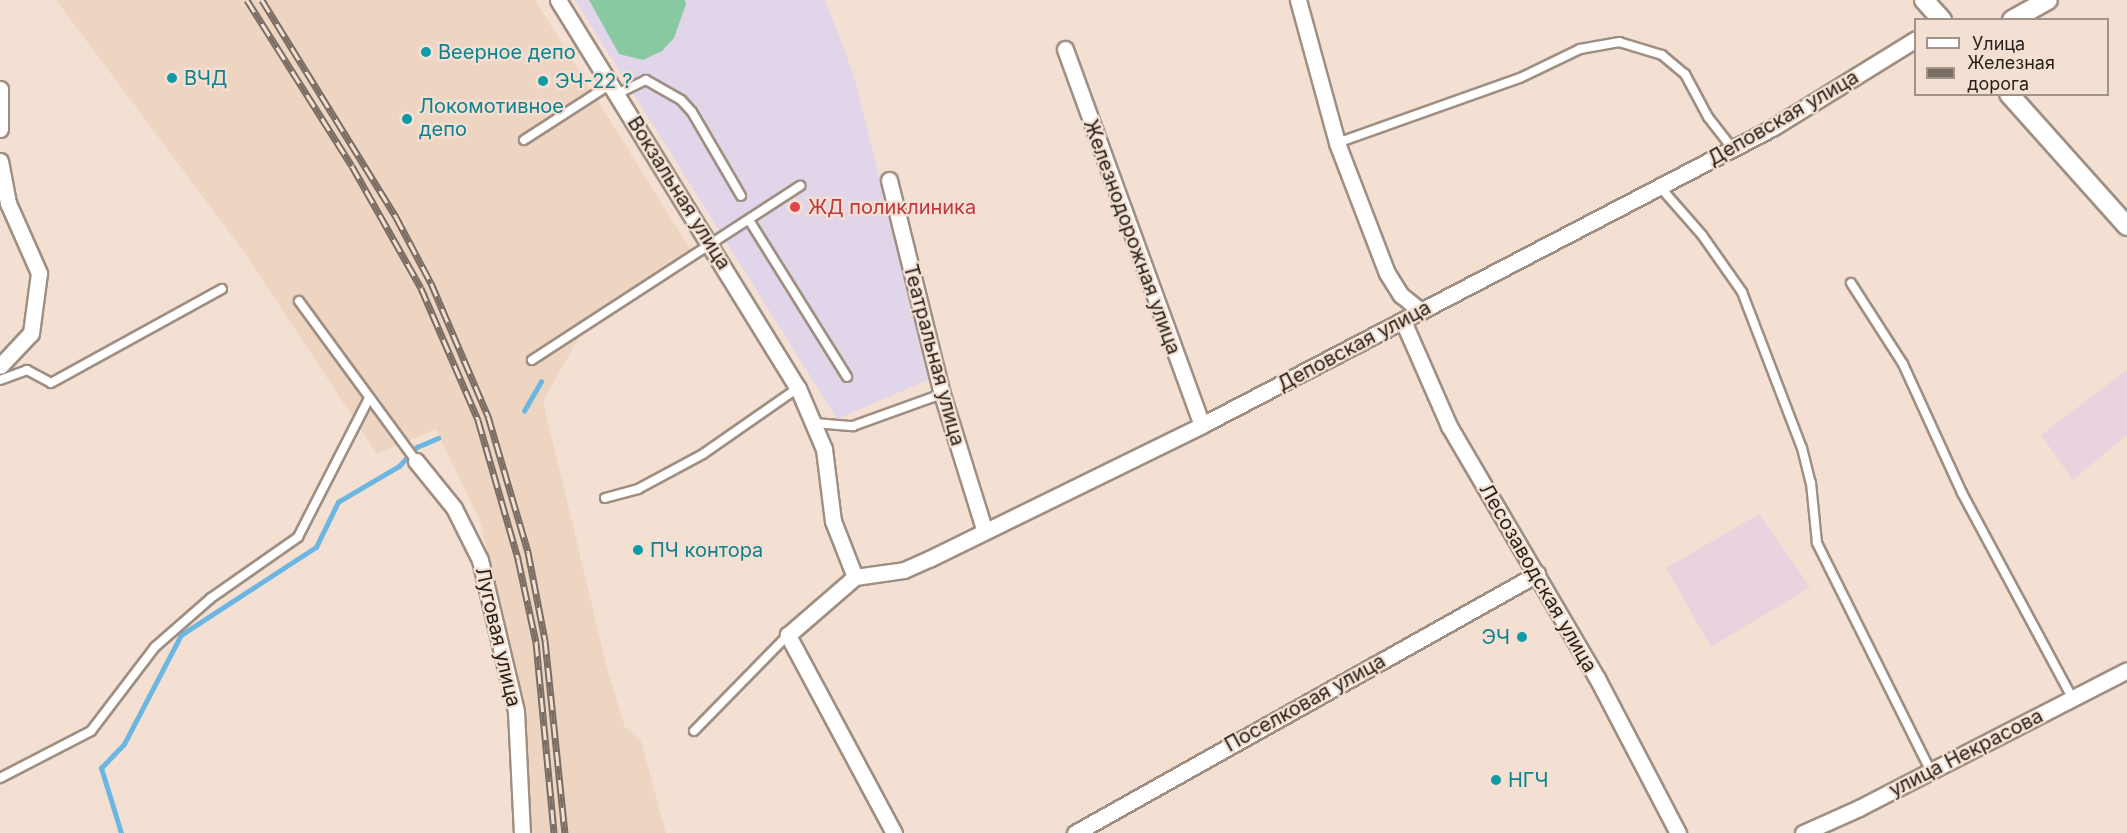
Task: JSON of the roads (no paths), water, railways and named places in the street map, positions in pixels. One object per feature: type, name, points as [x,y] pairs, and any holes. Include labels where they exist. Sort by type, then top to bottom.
[{"type":"street","name":"Вокзальная улица","points":[[558,0],[798,388],[815,423],[824,449],[833,521],[855,577]]},
{"type":"street","points":[[1298,0],[1337,143],[1387,273],[1401,295],[1421,311]]},
{"type":"street","points":[[1924,0],[1940,18]]},
{"type":"street","points":[[2016,18],[2048,0]]},
{"type":"street","name":"Деповская улица","points":[[855,577],[904,570],[984,529],[1202,425],[1772,128],[1914,40]]},
{"type":"street","name":"Железнодорожная улица","points":[[1065,49],[1202,425]]},
{"type":"street","points":[[0,89],[0,129]]},
{"type":"street","points":[[2011,96],[2127,226]]},
{"type":"street","points":[[0,161],[8,203],[39,273],[31,333],[0,366]]},
{"type":"street","name":"Театральная улица","points":[[889,180],[942,394],[984,529]]},
{"type":"street","name":"Лесозаводская улица","points":[[1403,321],[1449,426],[1597,678],[1678,833]]},
{"type":"street","name":"Луговая улица","points":[[416,461],[454,508],[480,560],[516,711],[522,833]]},
{"type":"street","name":"Поселковая улица","points":[[1075,833],[1537,574]]},
{"type":"street","points":[[855,577],[788,635],[894,833]]},
{"type":"street","name":"улица Некрасова","points":[[1803,833],[2127,670]]},
{"type":"lane","points":[[1337,143],[1520,78],[1580,49],[1619,42],[1662,56],[1685,74],[1708,117],[1732,148]]},
{"type":"lane","points":[[524,140],[614,89],[646,80],[681,100],[692,112],[741,196]]},
{"type":"lane","points":[[532,360],[800,186]]},
{"type":"lane","points":[[1660,187],[1702,235],[1742,292],[1802,448],[1811,483],[1817,543],[1930,770]]},
{"type":"lane","points":[[749,220],[847,377]]},
{"type":"lane","points":[[1851,283],[1903,364],[1962,493],[2073,699]]},
{"type":"lane","points":[[0,380],[27,370],[51,383],[222,289]]},
{"type":"lane","points":[[299,301],[416,461]]},
{"type":"lane","points":[[605,498],[638,489],[703,454],[798,388]]},
{"type":"lane","points":[[815,423],[853,426],[942,394]]},
{"type":"lane","points":[[0,777],[91,731],[155,647],[211,598],[298,537],[369,398]]},
{"type":"lane","points":[[694,731],[788,635]]},
{"type":"waterway","points":[[524,411],[541,382]]},
{"type":"waterway","points":[[121,833],[101,768],[124,744],[181,635],[316,547],[338,502],[399,466],[417,447],[438,438]]},
{"type":"railway","points":[[247,0],[352,166],[421,288],[478,420],[518,559],[536,642],[554,833]]},
{"type":"railway","points":[[262,0],[396,217],[431,283],[488,416],[528,552],[545,640],[565,833]]},
{"type":"place","name":"Веерное депо","points":[[426,52]]},
{"type":"place","name":"ВЧД","points":[[172,78]]},
{"type":"place","name":"ЭЧ-22 ?","points":[[543,81]]},
{"type":"place","name":"Локомотивное депо","points":[[407,119]]},
{"type":"place","name":"ЖД поликлиника","points":[[795,207]]},
{"type":"place","name":"ПЧ контора","points":[[638,550]]},
{"type":"place","name":"ЭЧ","points":[[1522,637]]},
{"type":"place","name":"НГЧ","points":[[1496,780]]}]
